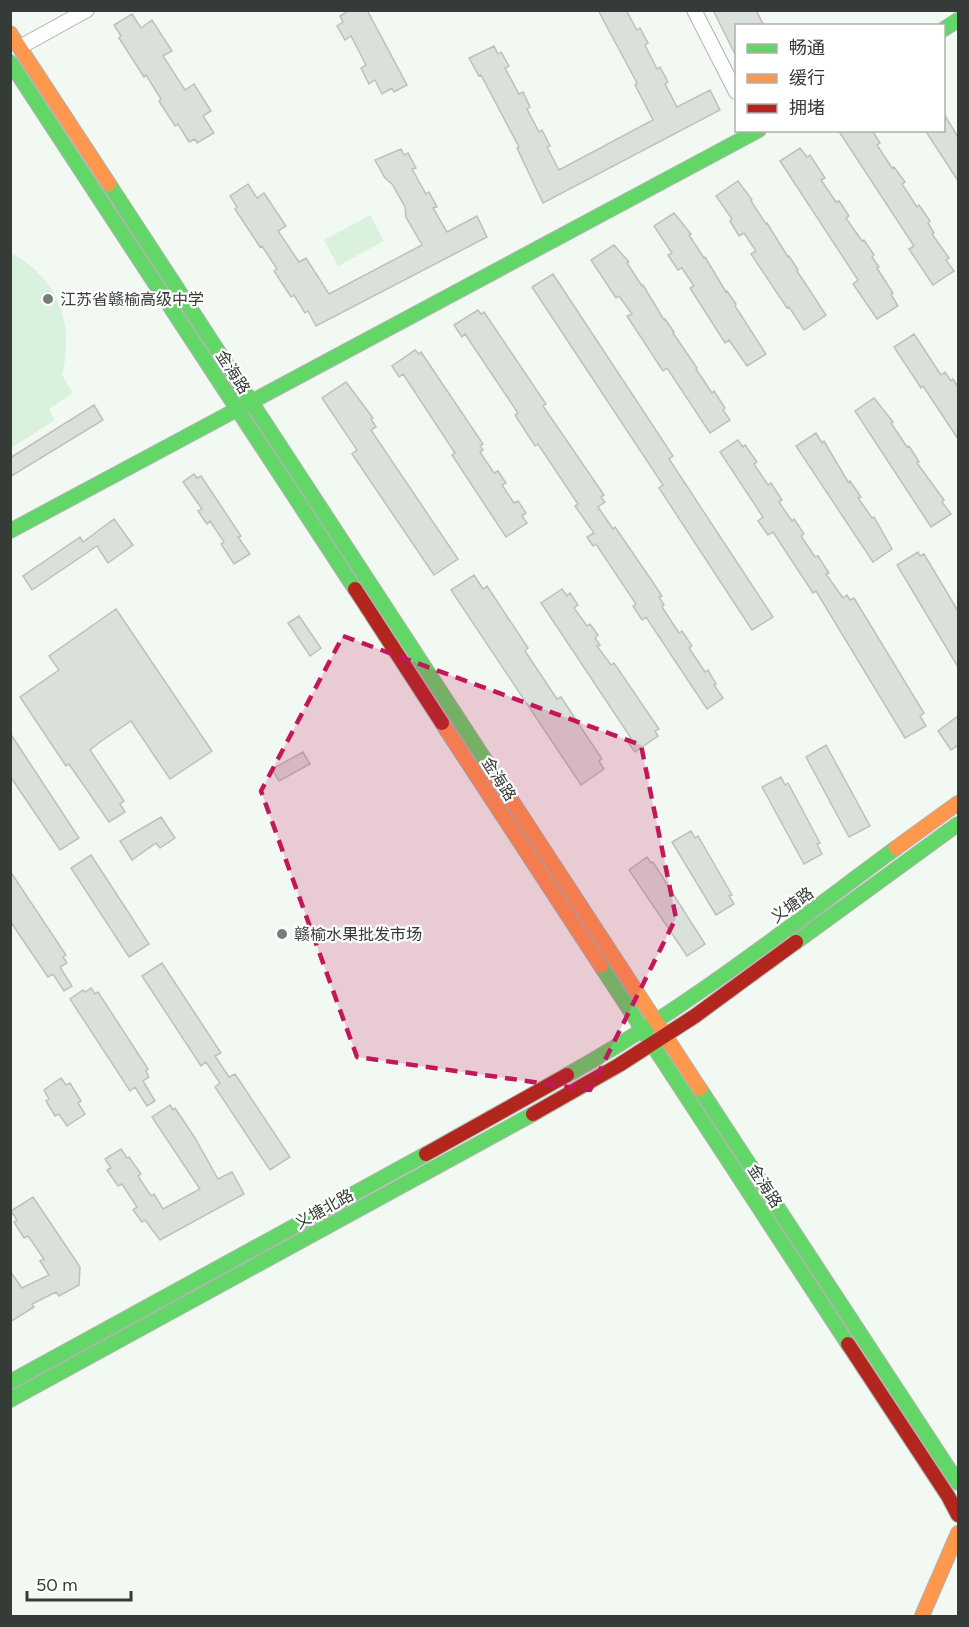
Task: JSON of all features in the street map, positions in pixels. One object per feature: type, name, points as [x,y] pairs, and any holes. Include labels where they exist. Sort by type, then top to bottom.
[{"type":"main road","name":"金海路","points":[[10,33],[958,1483]]},
{"type":"main road","name":"金海路","points":[[10,62],[948,1496],[958,1515]]},
{"type":"main road","points":[[10,531],[756,132]]},
{"type":"main road","name":"义塘路","points":[[643,1030],[780,935],[958,803]]},
{"type":"main road","name":"义塘路","points":[[652,1044],[790,948],[958,824]]},
{"type":"main road","name":"义塘北路","points":[[10,1382],[482,1123],[643,1030]]},
{"type":"main road","name":"义塘北路","points":[[10,1400],[490,1138],[652,1044]]},
{"type":"main road","points":[[922,1617],[958,1533]]},
{"type":"street","points":[[20,47],[87,10]]},
{"type":"street","points":[[694,10],[735,90]]},
{"type":"highlighted area","points":[[343,636],[641,745],[676,918],[590,1090],[357,1057],[261,791]]},
{"type":"green space","points":[[370,215],[384,241],[338,266],[324,240]]},
{"type":"green space","points":[[11,253],[41,275],[59,304],[66,338],[62,375],[73,393],[49,409],[55,420],[11,448]]},
{"type":"building","points":[[350,10],[367,10],[407,85],[394,92],[392,88],[382,94],[375,80],[369,84],[361,68],[366,65],[351,36],[345,40],[337,26],[343,22],[340,16]]},
{"type":"building","points":[[598,10],[626,10],[637,30],[640,28],[648,43],[645,45],[657,69],[660,67],[668,82],[665,84],[677,107],[710,90],[720,110],[543,203],[517,148],[519,147],[481,75],[479,76],[469,58],[494,46],[498,54],[501,52],[509,66],[505,68],[519,94],[523,92],[530,107],[527,109],[539,132],[542,130],[550,146],[547,147],[559,170],[653,120],[635,85],[637,83]]},
{"type":"building","points":[[713,10],[756,10],[763,24],[735,24],[735,54]]},
{"type":"building","points":[[132,14],[141,28],[152,20],[172,51],[163,56],[185,90],[194,84],[211,111],[203,116],[214,133],[197,143],[195,139],[189,142],[178,124],[175,126],[146,75],[144,77],[119,38],[121,36],[114,25]]},
{"type":"building","points":[[945,116],[958,137],[958,181],[926,132],[945,132]]},
{"type":"building","points":[[839,132],[873,132],[880,143],[877,145],[892,168],[894,167],[905,182],[902,184],[917,207],[919,205],[930,221],[928,223],[934,233],[932,234],[949,258],[946,260],[954,271],[933,285],[909,249],[914,246]]},
{"type":"building","points":[[800,148],[807,157],[810,155],[825,178],[821,180],[836,202],[839,201],[849,216],[846,218],[874,255],[872,257],[879,267],[877,268],[893,293],[891,294],[898,306],[877,319],[853,284],[858,280],[780,161]]},
{"type":"building","points":[[401,149],[404,155],[408,153],[416,168],[412,169],[426,194],[429,192],[437,207],[433,208],[447,232],[477,216],[487,237],[316,326],[308,311],[305,313],[294,295],[291,297],[274,271],[277,269],[235,209],[237,207],[230,196],[248,184],[257,198],[264,193],[286,226],[278,231],[299,262],[306,258],[329,294],[422,245],[406,217],[405,207],[375,160]]},
{"type":"building","points":[[738,181],[826,315],[804,330],[751,254],[756,251],[744,233],[739,236],[730,221],[732,219],[716,196]]},
{"type":"building","points":[[674,213],[691,234],[689,235],[736,304],[735,306],[766,354],[747,366],[729,340],[725,343],[690,288],[694,286],[682,268],[678,270],[668,255],[672,253],[654,226]]},
{"type":"building","points":[[614,245],[629,262],[627,263],[696,369],[725,408],[723,410],[730,420],[710,433],[667,368],[663,371],[627,316],[632,314],[619,296],[616,298],[591,260]]},
{"type":"building","points":[[553,274],[673,456],[669,459],[773,617],[752,630],[659,488],[663,485],[532,287]]},
{"type":"building","points":[[478,310],[481,314],[484,312],[546,404],[543,406],[604,495],[601,497],[605,502],[598,507],[613,529],[615,527],[662,596],[659,597],[664,605],[662,607],[679,633],[682,631],[692,646],[689,648],[705,672],[708,670],[723,698],[707,709],[646,617],[642,620],[633,606],[636,604],[596,544],[593,546],[587,537],[594,533],[575,506],[578,504],[538,444],[535,446],[515,415],[518,413],[465,334],[462,337],[454,325]]},
{"type":"building","points":[[914,334],[941,375],[945,372],[958,387],[958,439],[894,347]]},
{"type":"building","points":[[415,350],[419,354],[421,352],[483,444],[480,446],[483,450],[480,452],[494,473],[498,471],[506,483],[502,485],[514,503],[518,501],[526,513],[522,516],[527,523],[506,537],[452,455],[455,453],[403,374],[399,377],[392,366]]},
{"type":"building","points":[[346,382],[373,418],[371,419],[376,427],[371,430],[458,559],[434,575],[352,454],[357,450],[322,398]]},
{"type":"building","points":[[874,398],[893,422],[891,423],[907,447],[909,446],[919,462],[917,463],[944,500],[942,502],[951,514],[931,527],[855,411]]},
{"type":"building","points":[[94,405],[103,420],[10,477],[10,458]]},
{"type":"building","points":[[816,433],[822,443],[824,441],[848,482],[850,481],[861,497],[858,498],[872,518],[874,517],[892,549],[873,562],[796,446]]},
{"type":"building","points":[[738,440],[743,447],[745,445],[757,462],[754,464],[768,485],[771,483],[782,500],[779,502],[804,534],[801,536],[815,557],[818,556],[829,573],[826,574],[843,598],[847,595],[850,600],[854,598],[924,713],[920,716],[926,726],[905,738],[816,591],[813,593],[773,532],[768,535],[758,521],[763,517],[720,452]]},
{"type":"building","points":[[194,474],[197,478],[201,476],[241,536],[238,537],[250,554],[234,564],[221,544],[224,542],[210,521],[207,524],[198,511],[202,509],[183,482]]},
{"type":"building","points":[[114,519],[133,545],[108,563],[97,546],[32,590],[23,576],[80,537],[83,542]]},
{"type":"building","points":[[918,552],[920,556],[924,554],[958,611],[958,667],[897,565]]},
{"type":"building","points":[[474,575],[483,589],[487,586],[528,648],[525,651],[557,699],[561,697],[602,759],[599,761],[604,769],[581,785],[451,590]]},
{"type":"building","points":[[562,589],[567,596],[570,593],[578,605],[574,608],[587,626],[590,624],[598,635],[595,638],[600,645],[597,646],[611,665],[614,663],[659,729],[655,731],[658,736],[635,752],[627,741],[631,738],[541,603]]},
{"type":"building","points":[[116,609],[212,751],[170,779],[131,721],[100,742],[90,750],[124,801],[120,804],[125,812],[109,822],[69,764],[66,766],[20,697],[59,670],[49,656]]},
{"type":"building","points":[[299,616],[321,648],[310,656],[288,623]]},
{"type":"building","points":[[958,716],[958,745],[951,750],[938,731]]},
{"type":"building","points":[[10,733],[79,838],[60,850],[10,776]]},
{"type":"building","points":[[826,745],[870,826],[849,837],[806,757]]},
{"type":"building","points":[[303,752],[310,764],[279,781],[272,769]]},
{"type":"building","points":[[781,777],[785,785],[788,783],[820,843],[817,844],[822,854],[804,864],[762,787]]},
{"type":"building","points":[[161,817],[175,838],[160,848],[156,843],[132,860],[120,841]]},
{"type":"building","points":[[691,831],[695,838],[698,836],[732,895],[729,896],[734,904],[716,915],[672,842]]},
{"type":"building","points":[[91,855],[149,944],[129,957],[71,868]]},
{"type":"building","points":[[647,857],[651,863],[653,862],[705,944],[687,956],[629,870]]},
{"type":"building","points":[[10,871],[66,955],[63,957],[67,963],[60,967],[72,986],[64,991],[53,974],[48,977],[10,921]]},
{"type":"building","points":[[162,963],[221,1053],[215,1056],[229,1077],[235,1074],[290,1157],[270,1170],[215,1087],[220,1083],[206,1062],[201,1066],[142,976]]},
{"type":"building","points":[[91,988],[95,994],[98,992],[148,1069],[146,1071],[149,1077],[143,1081],[155,1101],[147,1106],[135,1087],[130,1091],[70,999],[83,990],[85,992]]},
{"type":"building","points":[[61,1078],[66,1085],[70,1083],[81,1101],[78,1103],[85,1114],[67,1126],[59,1114],[55,1116],[46,1101],[49,1099],[44,1090]]},
{"type":"building","points":[[170,1105],[173,1110],[175,1108],[195,1138],[218,1179],[232,1172],[244,1194],[160,1240],[145,1220],[142,1222],[133,1210],[137,1207],[122,1184],[118,1186],[107,1170],[111,1168],[105,1159],[121,1149],[141,1174],[138,1176],[151,1196],[154,1194],[163,1209],[200,1189],[152,1117]]},
{"type":"building","points":[[33,1197],[80,1267],[79,1285],[59,1296],[56,1292],[32,1304],[34,1307],[10,1322],[10,1271],[22,1288],[49,1275],[40,1261],[44,1259],[28,1236],[24,1238],[14,1222],[17,1220],[11,1211]]},
{"type":"traffic: fast","points":[[945,28],[958,20]]},
{"type":"traffic: fast","points":[[10,62],[355,589]]},
{"type":"traffic: fast","points":[[10,531],[755,132]]},
{"type":"traffic: fast","points":[[109,184],[495,775]]},
{"type":"traffic: fast","points":[[796,942],[958,824]]},
{"type":"traffic: fast","points":[[567,1075],[653,1023],[694,995],[896,848]]},
{"type":"traffic: fast","points":[[601,966],[848,1344]]},
{"type":"traffic: fast","points":[[700,1089],[958,1483]]},
{"type":"traffic: fast","points":[[10,1400],[533,1114]]},
{"type":"traffic: fast","points":[[10,1382],[426,1154]]},
{"type":"traffic: slow","points":[[10,33],[109,184]]},
{"type":"traffic: slow","points":[[442,723],[601,966]]},
{"type":"traffic: slow","points":[[495,775],[700,1089]]},
{"type":"traffic: slow","points":[[896,848],[958,803]]},
{"type":"traffic: slow","points":[[922,1616],[958,1533]]},
{"type":"traffic: jam","points":[[355,589],[442,723]]},
{"type":"traffic: jam","points":[[533,1114],[619,1065],[695,1016],[796,942]]},
{"type":"traffic: jam","points":[[426,1154],[567,1075]]},
{"type":"traffic: jam","points":[[848,1344],[948,1496],[958,1515]]},
{"type":"place","name":"江苏省赣榆高级中学","points":[[48,299]]},
{"type":"place","name":"赣榆水果批发市场","points":[[282,934]]}]
